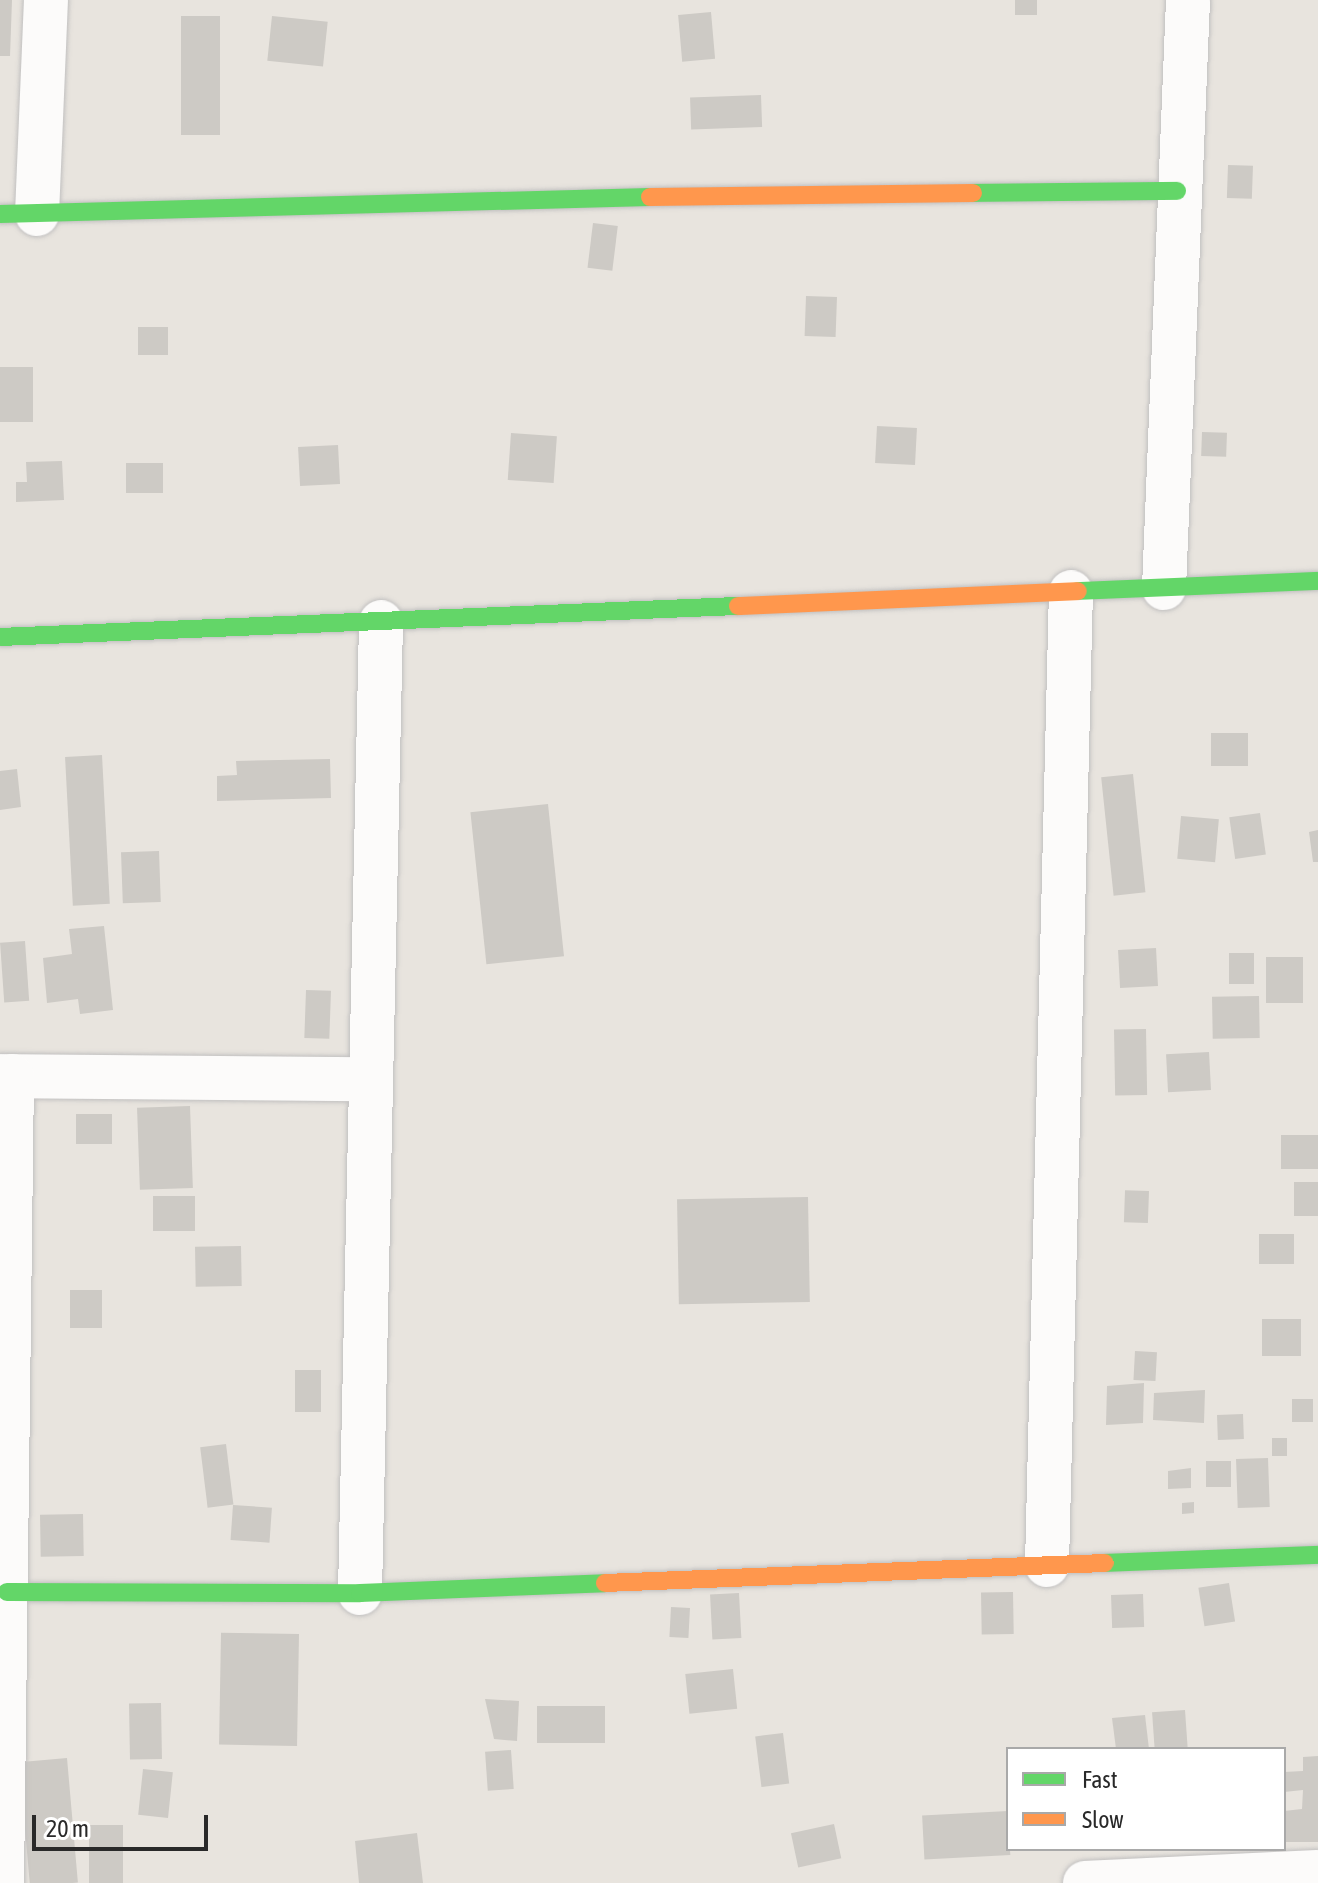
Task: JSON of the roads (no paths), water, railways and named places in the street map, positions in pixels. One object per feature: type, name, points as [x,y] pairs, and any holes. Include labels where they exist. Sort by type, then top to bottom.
[{"type":"street","points":[[46,0],[19,214],[587,198],[1177,191]]},
{"type":"street","points":[[1164,588],[1177,191],[1188,0]]},
{"type":"street","points":[[0,637],[1318,581]]},
{"type":"street","points":[[1047,1565],[1071,592]]},
{"type":"street","points":[[360,1593],[381,622]]},
{"type":"street","points":[[2,1883],[7,1592],[6,1076],[371,1079]]},
{"type":"street","points":[[7,1592],[360,1593],[1318,1555]]},
{"type":"street","points":[[1085,1883],[1318,1872]]}]
